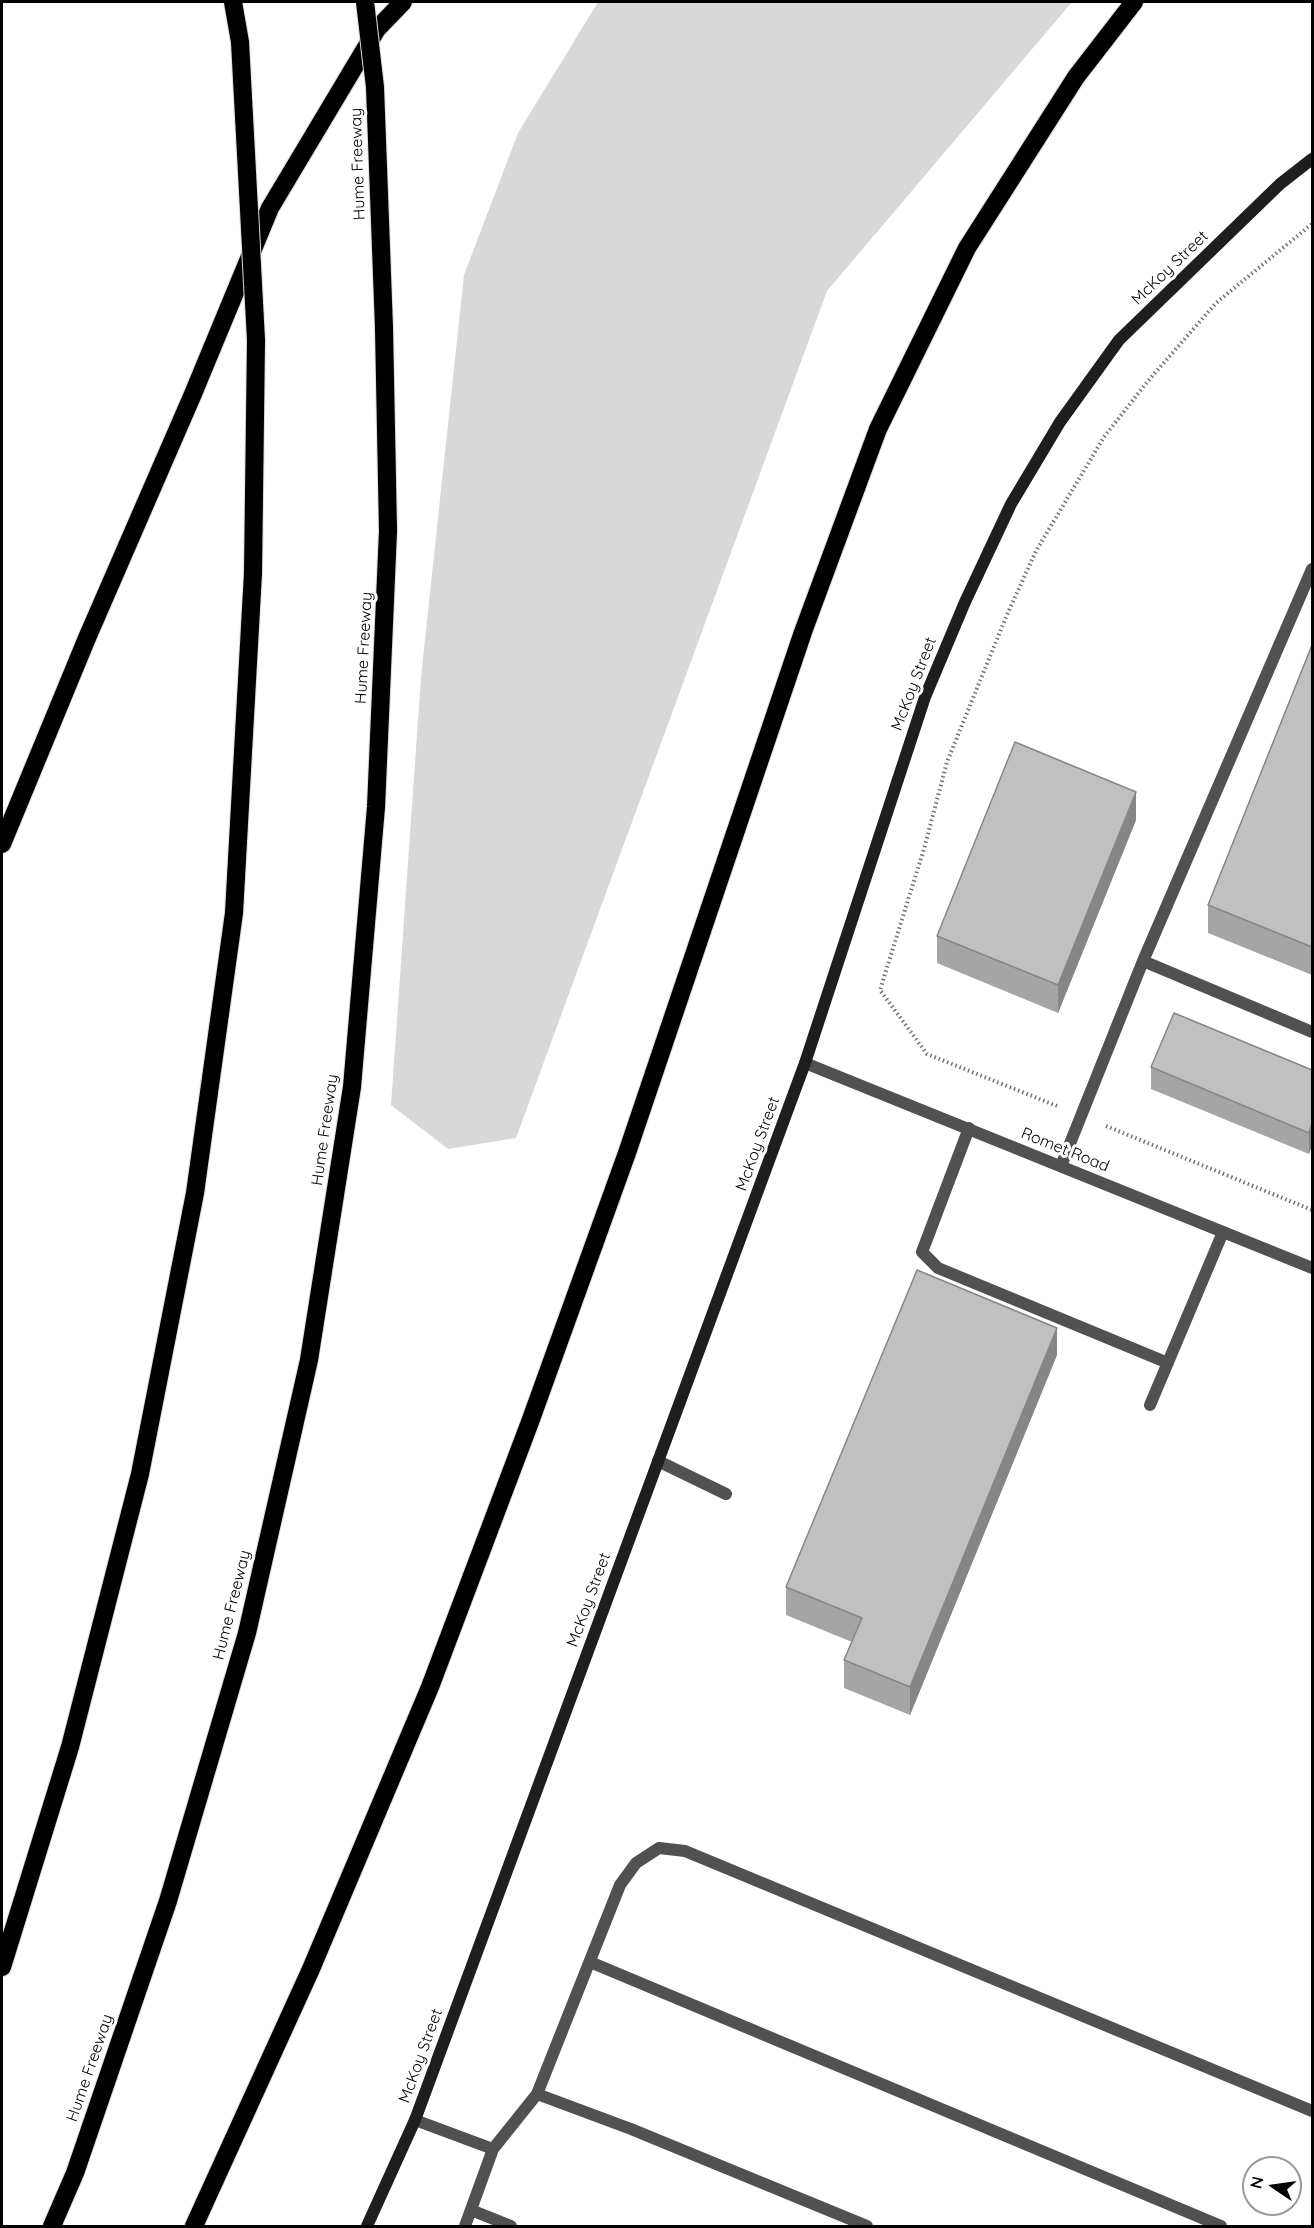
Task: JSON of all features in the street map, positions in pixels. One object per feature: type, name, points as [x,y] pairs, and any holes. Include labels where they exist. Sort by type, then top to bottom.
[{"type":"highway","points":[[2,1967],[70,1747],[138,1486],[195,1193],[234,913],[253,573],[255,340],[240,42],[233,2]]},
{"type":"highway","name":"Hume Freeway","points":[[52,2226],[75,2173],[171,1890],[248,1633],[309,1360],[352,1087],[376,807],[388,531],[384,328],[375,87],[365,2]]},
{"type":"highway","points":[[2,844],[270,208],[377,29],[403,2]]},
{"type":"highway","points":[[194,2226],[311,1969],[439,1665],[627,1153],[802,632],[878,429],[967,248],[1076,77],[1134,2]]},
{"type":"street","name":"McKoy Street","points":[[367,2226],[415,2120],[805,1063],[925,697],[965,603],[1011,504],[1060,422],[1119,340],[1280,184],[1312,159]]},
{"type":"street","points":[[1060,1166],[1143,961],[1312,569]]},
{"type":"street","points":[[1143,961],[1312,1032]]},
{"type":"street","name":"Romet Road","points":[[805,1063],[1312,1268]]},
{"type":"street","points":[[969,1128],[922,1252],[938,1268],[1168,1363]]},
{"type":"street","points":[[1150,1405],[1223,1232]]},
{"type":"street","points":[[658,1461],[726,1494]]},
{"type":"street","points":[[465,2226],[493,2149],[537,2094],[620,1885],[636,1863],[659,1848],[685,1851],[1312,2111]]},
{"type":"street","points":[[590,1962],[1221,2226]]},
{"type":"street","points":[[537,2094],[631,2129],[867,2226]]},
{"type":"street","points":[[415,2120],[493,2149]]},
{"type":"street","points":[[471,2210],[511,2226]]},
{"type":"path","points":[[1312,224],[1216,303],[1148,381],[1104,437],[1036,551],[946,762],[924,849],[880,990],[927,1054],[1312,1210]]},
{"type":"shaded area","points":[[598,2],[1072,2],[827,291],[516,1138],[448,1149],[391,1105],[421,677],[464,275],[518,133]]},
{"type":"building","points":[[1312,645],[1312,947],[1208,905]]},
{"type":"building","points":[[1015,742],[1136,792],[1058,985],[937,936]]},
{"type":"building","points":[[1174,1013],[1312,1070],[1312,1123],[1309,1133],[1151,1067]]},
{"type":"building","points":[[917,1270],[1057,1328],[910,1687],[844,1660],[862,1618],[786,1587]]}]
